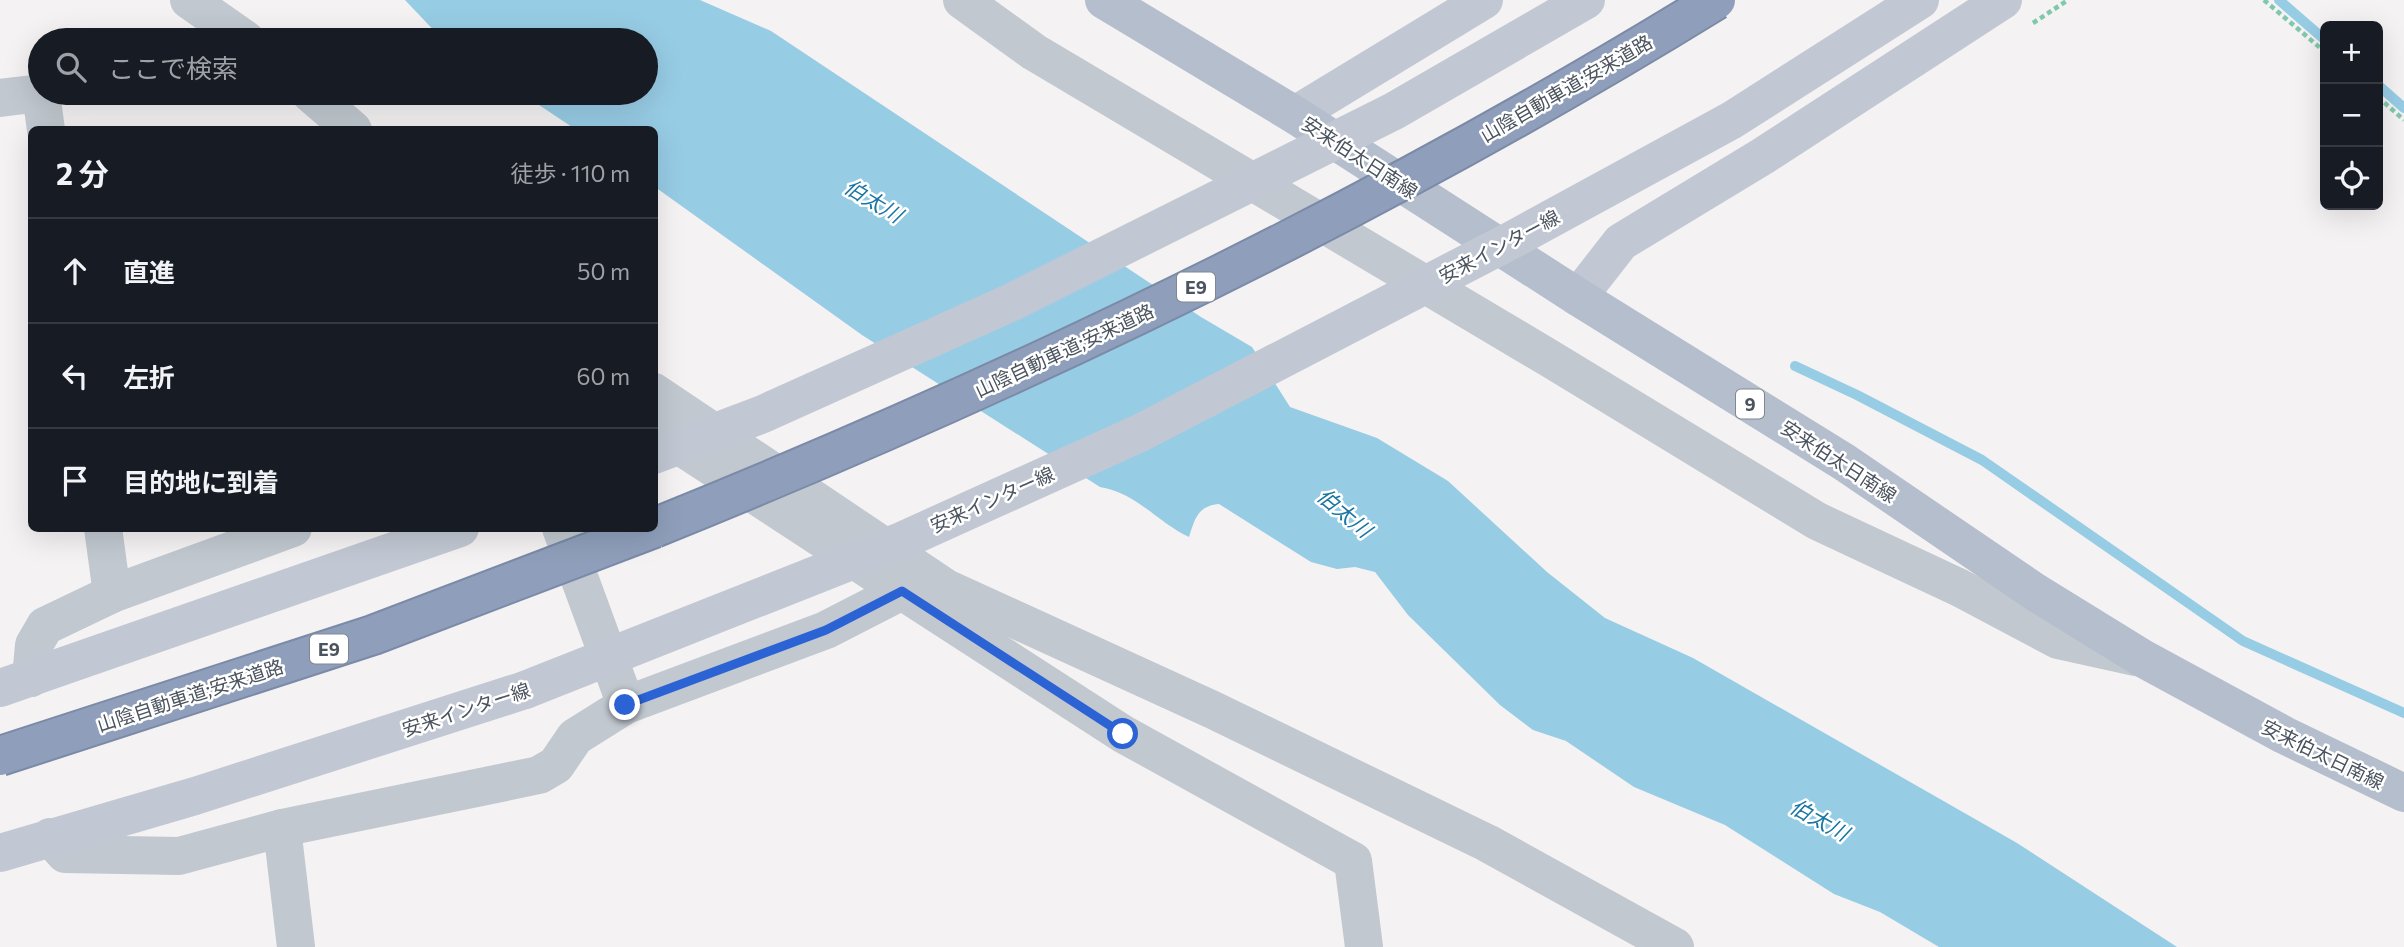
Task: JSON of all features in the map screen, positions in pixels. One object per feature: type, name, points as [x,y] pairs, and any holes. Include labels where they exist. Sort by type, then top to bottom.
[{"type":"highway","name":"山陰自動車道;安来道路","points":[[658,505],[847,429],[1171,280],[1493,108],[1677,0]]},
{"type":"highway","name":"山陰自動車道;安来道路","points":[[658,526],[858,446],[1181,295],[1502,125],[1716,0]]},
{"type":"highway","name":"山陰自動車道;安来道路","points":[[0,735],[366,616],[589,532]]},
{"type":"highway","name":"山陰自動車道;安来道路","points":[[0,756],[373,635],[643,532]]},
{"type":"main road","name":"安来伯太日南線","points":[[1104,0],[1295,115],[1578,297],[1844,462],[2035,592],[2143,658],[2284,735],[2404,793]]},
{"type":"main road","points":[[1295,115],[1484,0]]},
{"type":"main road","points":[[658,453],[763,414],[1010,303],[1394,111],[1586,0]]},
{"type":"main road","name":"安来インター線","points":[[0,853],[195,796],[525,690],[899,542],[1140,433],[1510,241],[1732,120],[1920,0]]},
{"type":"main road","points":[[1578,297],[1621,242],[1763,156],[2003,0]]},
{"type":"main road","points":[[15,683],[450,532]]},
{"type":"street","points":[[189,0],[229,28]]},
{"type":"street","points":[[962,0],[1045,59],[1549,358],[1817,522],[1960,588],[2058,640],[2143,658]]},
{"type":"street","points":[[0,98],[28,95]]},
{"type":"street","points":[[43,105],[45,126]]},
{"type":"street","points":[[324,105],[348,126]]},
{"type":"street","points":[[658,395],[927,596],[1123,734],[1353,861],[1364,947]]},
{"type":"street","points":[[658,431],[927,596],[1213,710],[1487,843],[1675,947]]},
{"type":"street","points":[[104,532],[112,594]]},
{"type":"street","points":[[15,683],[45,626],[112,594],[282,532]]},
{"type":"street","points":[[562,532],[625,705]]},
{"type":"street","points":[[50,837],[65,853],[179,856],[282,828],[539,775],[556,765],[575,737],[625,705],[826,630],[927,596]]},
{"type":"street","points":[[282,828],[296,947]]},
{"type":"path","points":[[2264,0],[2320,48]]},
{"type":"path","points":[[2383,101],[2404,120]]},
{"type":"water","name":"伯太川","points":[[405,0],[700,0],[771,31],[1201,317],[1252,347],[1290,407],[1377,438],[1448,481],[1547,572],[1605,618],[1693,658],[2017,843],[2177,947],[1939,947],[1880,912],[1834,894],[1725,825],[1634,787],[1566,741],[1533,730],[1500,705],[1408,615],[1375,572],[1355,567],[1337,569],[1311,562],[1219,504],[1206,507],[1198,514],[1189,537],[1125,495],[1100,487],[862,335],[658,189],[658,126],[570,126],[539,105],[658,105],[658,28],[432,28]]},
{"type":"waterway","points":[[2279,0],[2320,36]]},
{"type":"waterway","points":[[2383,89],[2404,108]]},
{"type":"waterway","points":[[1795,366],[1982,460],[2243,641],[2404,713]]},
{"type":"route","points":[[625,705],[826,630],[902,591],[1123,734]]}]
